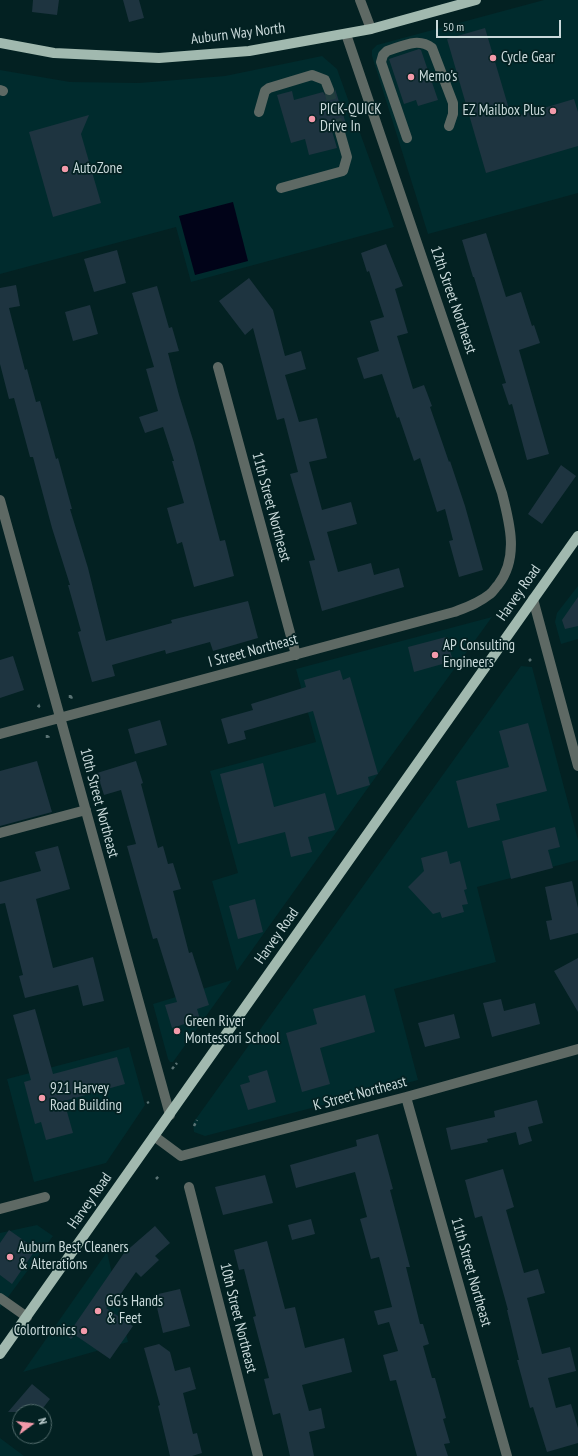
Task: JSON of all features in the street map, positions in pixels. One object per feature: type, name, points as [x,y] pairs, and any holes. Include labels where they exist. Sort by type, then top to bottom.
[{"type":"main road","name":"Auburn Way North","points":[[0,43],[54,53],[159,58],[250,51],[371,29],[476,0]]},
{"type":"main road","name":"Harvey Road","points":[[0,1354],[578,536]]},
{"type":"street","points":[[360,0],[371,29]]},
{"type":"street","name":"12th Street Northeast","points":[[346,34],[502,493],[509,521],[511,541],[510,560],[503,578]]},
{"type":"street","points":[[407,138],[381,62],[383,55],[387,51],[417,42],[426,43],[432,48],[453,103],[453,114],[449,126]]},
{"type":"street","points":[[259,112],[265,91],[270,88],[312,75],[325,80],[329,90]]},
{"type":"street","points":[[281,188],[343,171],[347,157],[339,129]]},
{"type":"street","name":"11th Street Northeast","points":[[218,367],[296,654]]},
{"type":"street","name":"10th Street Northeast","points":[[0,500],[170,1115]]},
{"type":"street","name":"I Street Northeast","points":[[0,734],[454,612],[476,604],[492,593],[503,578]]},
{"type":"street","points":[[533,599],[578,766]]},
{"type":"street","points":[[0,833],[86,810]]},
{"type":"street","name":"K Street Northeast","points":[[154,1136],[181,1156],[406,1097],[578,1049]]},
{"type":"street","name":"11th Street Northeast","points":[[406,1097],[507,1456]]},
{"type":"street","name":"10th Street Northeast","points":[[189,1187],[258,1456]]},
{"type":"street","points":[[0,1209],[45,1197]]},
{"type":"street","points":[[0,1298],[27,1317]]},
{"type":"path","points":[[172,1069],[177,1063]]},
{"type":"path","points":[[194,1126],[197,1120]]},
{"type":"path","points":[[156,1179],[160,1175]]},
{"type":"shaded area","points":[[544,0],[578,0],[578,193],[428,234],[372,56],[372,50],[377,45]]},
{"type":"shaded area","points":[[322,56],[337,69],[394,227],[191,282],[176,227],[0,274],[0,70],[70,82],[139,83],[225,76]]},
{"type":"shaded area","points":[[233,202],[248,261],[195,275],[179,216]]},
{"type":"shaded area","points":[[578,586],[578,639],[561,644],[555,622],[557,613]]},
{"type":"shaded area","points":[[492,617],[237,971],[212,881],[238,873],[210,771],[316,742],[296,669]]},
{"type":"shaded area","points":[[521,666],[532,667],[578,840],[578,860],[477,887],[496,962],[394,989],[418,1080],[205,1136],[194,1132],[193,1123]]},
{"type":"shaded area","name":"Green River Montessori School","points":[[232,980],[173,1062],[170,1062],[153,1004]]},
{"type":"shaded area","points":[[129,1047],[145,1105],[106,1163],[34,1182],[7,1079]]},
{"type":"shaded area","points":[[37,1225],[53,1236],[0,1308],[0,1233]]},
{"type":"shaded area","points":[[107,1252],[128,1342],[23,1372]]},
{"type":"shaded area","points":[[0,1438],[24,1456],[0,1456]]},
{"type":"building","points":[[33,0],[59,0],[57,15],[32,12]]},
{"type":"building","points":[[123,0],[139,0],[144,18],[129,22]]},
{"type":"building","points":[[485,28],[509,109],[520,115],[574,99],[578,112],[578,146],[486,173],[447,39]]},
{"type":"building","name":"Memo's","points":[[419,49],[421,50],[438,100],[418,106],[416,100],[404,104],[389,59]]},
{"type":"building","points":[[335,89],[347,127],[341,123],[338,123],[333,127],[332,131],[337,148],[309,155],[305,139],[291,143],[277,95],[292,91],[294,100],[323,92],[328,96],[334,94]]},
{"type":"building","name":"AutoZone","points":[[89,115],[81,134],[101,203],[53,217],[29,132]]},
{"type":"building","points":[[486,233],[506,297],[521,292],[532,326],[534,325],[540,343],[519,350],[549,454],[527,460],[512,404],[509,405],[502,384],[506,383],[462,240]]},
{"type":"building","points":[[386,244],[403,286],[395,289],[408,333],[397,336],[413,389],[424,385],[432,406],[430,407],[465,506],[483,570],[459,577],[449,541],[453,540],[445,509],[437,512],[420,458],[414,461],[382,374],[364,379],[357,358],[379,351],[370,321],[384,317],[369,271],[367,272],[361,253]]},
{"type":"building","points":[[117,250],[126,283],[94,292],[84,259]]},
{"type":"building","points":[[249,278],[273,310],[285,356],[301,351],[306,369],[285,375],[299,422],[317,418],[327,458],[309,462],[322,510],[351,502],[357,524],[327,532],[338,572],[371,563],[374,575],[399,568],[404,587],[322,611],[309,561],[315,560],[290,474],[298,472],[284,418],[277,420],[253,328],[245,335],[219,301]]},
{"type":"building","points":[[16,285],[20,306],[9,308],[25,370],[27,369],[36,402],[40,401],[56,459],[58,458],[72,509],[70,509],[88,568],[106,641],[172,623],[171,620],[248,601],[258,638],[213,651],[210,642],[166,654],[165,650],[112,665],[115,676],[92,682],[78,632],[81,631],[68,585],[70,585],[52,528],[33,457],[30,457],[14,398],[9,399],[0,364],[0,288]]},
{"type":"building","points":[[157,286],[169,328],[172,327],[179,351],[168,353],[179,395],[194,443],[220,541],[225,540],[234,576],[194,587],[182,542],[177,544],[167,508],[184,503],[172,461],[174,461],[163,427],[145,433],[139,417],[158,411],[146,369],[154,367],[132,293]]},
{"type":"building","points":[[90,305],[98,334],[73,341],[65,312]]},
{"type":"building","points":[[561,465],[576,476],[542,524],[528,514]]},
{"type":"building","points":[[578,597],[578,626],[565,629],[562,620]]},
{"type":"building","points":[[446,637],[453,661],[414,672],[408,647]]},
{"type":"building","points":[[13,656],[24,690],[0,698],[0,660]]},
{"type":"building","points":[[340,670],[343,680],[350,677],[378,774],[368,777],[370,785],[337,795],[313,711],[244,731],[246,739],[228,744],[221,719],[253,710],[251,704],[306,687],[304,680]]},
{"type":"building","points":[[160,720],[167,745],[135,754],[128,729]]},
{"type":"building","points":[[528,723],[547,791],[496,804],[500,820],[468,828],[456,781],[509,767],[499,731]]},
{"type":"building","points":[[37,761],[52,812],[0,826],[0,771]]},
{"type":"building","points":[[136,761],[143,783],[141,784],[158,848],[163,846],[168,864],[173,863],[181,889],[173,891],[189,953],[192,952],[209,1005],[197,1009],[200,1019],[172,1028],[165,1005],[177,1002],[157,938],[153,939],[127,846],[136,844],[121,790],[104,795],[97,773]]},
{"type":"building","points":[[263,763],[274,807],[325,793],[335,830],[308,837],[312,852],[291,857],[285,832],[238,844],[220,774]]},
{"type":"building","points":[[555,827],[560,847],[548,850],[553,868],[511,879],[502,841]]},
{"type":"building","points":[[58,846],[70,889],[36,899],[53,968],[93,957],[104,1001],[83,1006],[78,985],[25,998],[19,976],[23,975],[5,903],[0,904],[0,882],[41,871],[35,852]]},
{"type":"building","points":[[447,851],[450,864],[460,861],[467,889],[464,890],[468,904],[462,905],[464,912],[442,918],[440,912],[433,914],[408,887],[424,871],[421,858]]},
{"type":"building","points":[[572,881],[578,908],[578,933],[550,940],[546,921],[552,920],[545,887]]},
{"type":"building","points":[[255,899],[263,932],[238,939],[229,906]]},
{"type":"building","points":[[578,958],[578,1012],[554,971]]},
{"type":"building","points":[[365,995],[375,1032],[320,1048],[330,1084],[302,1092],[286,1033],[317,1024],[313,1009]]},
{"type":"building","points":[[501,999],[504,1011],[535,1003],[540,1024],[492,1037],[483,1003]]},
{"type":"building","name":"921 Harvey Road Building","points":[[35,1009],[53,1074],[117,1057],[125,1084],[64,1101],[73,1133],[46,1140],[41,1122],[35,1124],[24,1082],[31,1080],[13,1015]]},
{"type":"building","points":[[454,1014],[460,1038],[425,1047],[418,1023]]},
{"type":"building","points":[[267,1070],[276,1102],[248,1110],[240,1085],[250,1082],[248,1076]]},
{"type":"building","points":[[537,1100],[543,1123],[528,1127],[532,1141],[519,1145],[516,1132],[487,1139],[488,1142],[451,1150],[446,1128],[495,1117],[494,1111]]},
{"type":"building","points":[[378,1134],[393,1189],[390,1190],[410,1267],[406,1267],[420,1324],[423,1324],[429,1344],[423,1346],[432,1378],[435,1378],[446,1418],[443,1419],[450,1443],[444,1444],[448,1456],[417,1456],[396,1380],[390,1381],[383,1355],[398,1351],[389,1322],[378,1325],[374,1311],[392,1307],[379,1257],[371,1259],[360,1219],[367,1217],[355,1172],[296,1188],[290,1165],[357,1146],[356,1140]]},
{"type":"building","points":[[503,1169],[514,1207],[506,1210],[524,1273],[538,1269],[545,1293],[527,1298],[542,1354],[570,1347],[576,1371],[548,1378],[556,1408],[571,1404],[578,1428],[578,1443],[547,1452],[533,1407],[530,1408],[517,1360],[519,1360],[508,1310],[482,1216],[475,1218],[465,1180]]},
{"type":"building","points":[[265,1175],[273,1203],[223,1215],[215,1187]]},
{"type":"building","points":[[311,1219],[315,1234],[292,1240],[288,1225]]},
{"type":"building","points":[[155,1226],[170,1243],[155,1256],[159,1260],[141,1277],[136,1272],[120,1295],[106,1308],[133,1326],[110,1359],[75,1335],[71,1339],[67,1336],[124,1253]]},
{"type":"building","points":[[9,1230],[36,1249],[12,1284],[0,1275],[0,1243]]},
{"type":"building","points":[[267,1241],[285,1309],[295,1307],[305,1348],[344,1338],[352,1372],[302,1385],[309,1411],[321,1408],[325,1428],[309,1432],[314,1456],[290,1456],[280,1413],[273,1415],[264,1379],[269,1378],[253,1317],[256,1316],[244,1269],[239,1270],[234,1250]]},
{"type":"building","points":[[180,1289],[190,1326],[163,1333],[154,1295]]},
{"type":"building","points":[[159,1344],[170,1352],[175,1371],[190,1367],[196,1389],[183,1393],[193,1434],[197,1433],[202,1453],[192,1456],[170,1456],[158,1406],[160,1405],[144,1348]]},
{"type":"building","points":[[32,1384],[50,1399],[46,1404],[15,1404]]},
{"type":"tunnel","points":[[329,90],[339,129]]},
{"type":"place","name":"Cycle Gear","points":[[493,58]]},
{"type":"place","name":"Memo's","points":[[411,77]]},
{"type":"place","name":"EZ Mailbox Plus","points":[[553,111]]},
{"type":"place","name":"PICK-QUICK Drive In","points":[[312,119]]},
{"type":"place","name":"AutoZone","points":[[65,169]]},
{"type":"place","name":"AP Consulting Engineers","points":[[435,655]]},
{"type":"place","name":"Green River Montessori School","points":[[177,1031]]},
{"type":"place","name":"921 Harvey Road Building","points":[[42,1098]]},
{"type":"place","name":"Auburn Best Cleaners & Alterations","points":[[10,1257]]},
{"type":"place","name":"GG's Hands & Feet","points":[[98,1311]]},
{"type":"place","name":"Colortronics","points":[[84,1331]]}]
